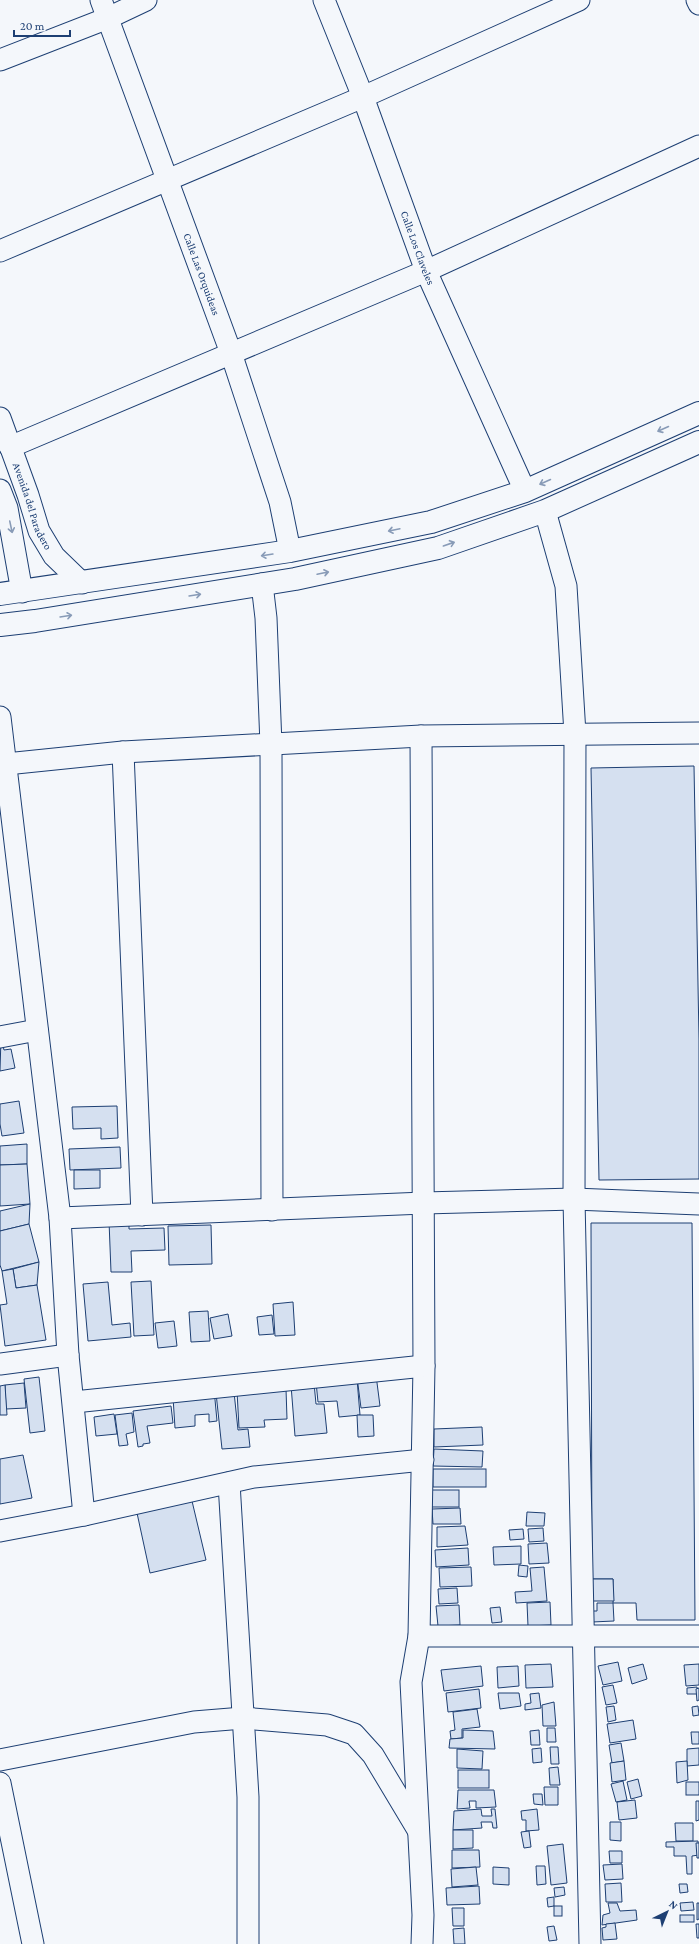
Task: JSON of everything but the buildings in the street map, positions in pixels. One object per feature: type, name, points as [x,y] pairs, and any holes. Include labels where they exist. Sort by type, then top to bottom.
[{"type":"main road","points":[[0,594],[290,551],[431,522],[525,491],[699,414]]},
{"type":"main road","points":[[0,625],[35,621],[262,584],[438,548],[545,511],[699,442]]},
{"type":"main road","points":[[27,591],[35,621]]},
{"type":"street","points":[[0,60],[104,9],[146,0]]},
{"type":"street","name":"Calle Los Claveles","points":[[324,0],[363,97],[426,271],[525,491]]},
{"type":"street","points":[[0,251],[363,97],[579,0]]},
{"type":"street","points":[[697,0],[699,4]]},
{"type":"street","name":"Calle Las Orquideas","points":[[104,9],[231,353],[280,502],[290,551]]},
{"type":"street","points":[[10,447],[426,271],[699,146]]},
{"type":"street","name":"Avenida del Paradero","points":[[0,418],[28,495],[39,532],[54,556],[82,583]]},
{"type":"street","points":[[0,490],[7,508],[27,591]]},
{"type":"street","points":[[545,511],[566,586],[575,734],[574,1199],[582,1636],[590,1944]]},
{"type":"street","points":[[262,584],[266,618],[271,745],[272,1210]]},
{"type":"street","points":[[0,717],[60,1218],[68,1355],[74,1402],[84,1515]]},
{"type":"street","points":[[6,764],[123,752],[421,736],[699,733]]},
{"type":"street","points":[[421,736],[424,1366],[419,1636],[412,1682],[423,1915],[422,1944]]},
{"type":"street","points":[[123,752],[142,1215]]},
{"type":"street","points":[[0,1037],[37,1030]]},
{"type":"street","points":[[60,1218],[424,1203],[574,1199],[699,1204]]},
{"type":"street","points":[[0,1364],[68,1355]]},
{"type":"street","points":[[74,1402],[424,1366]]},
{"type":"street","points":[[0,1531],[84,1515],[254,1478],[423,1460]]},
{"type":"street","points":[[229,1483],[248,1797],[248,1944]]},
{"type":"street","points":[[419,1636],[699,1636]]},
{"type":"street","points":[[0,1760],[194,1722],[243,1718],[327,1725],[354,1734],[373,1755],[419,1831]]},
{"type":"street","points":[[0,1783],[33,1944]]}]
